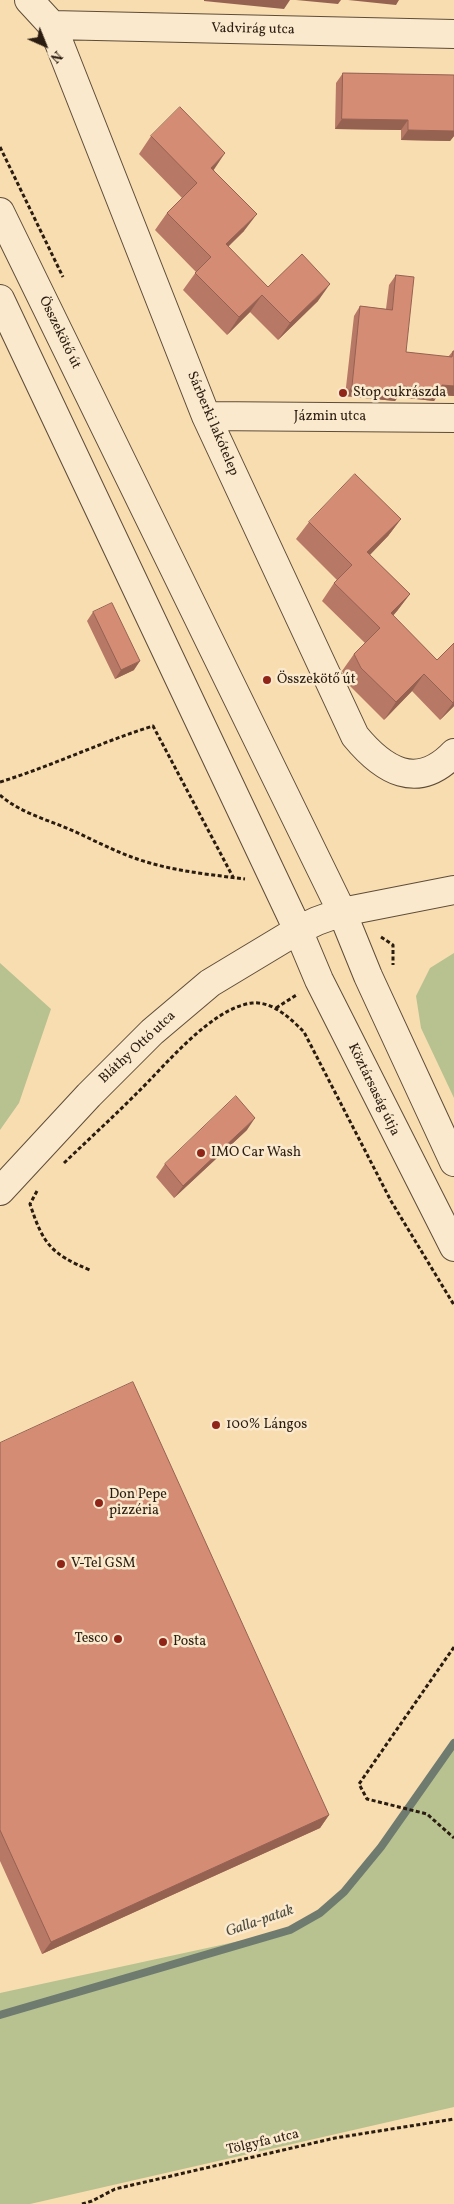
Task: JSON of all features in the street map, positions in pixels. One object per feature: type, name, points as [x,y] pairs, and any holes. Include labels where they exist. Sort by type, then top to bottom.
[{"type":"street","name":"Sárberki lakótelep","points":[[29,0],[52,26],[206,416],[355,736],[371,756],[387,767],[408,774],[427,771],[448,760],[454,753]]},
{"type":"street","name":"Vadvirág utca","points":[[52,26],[454,34]]},
{"type":"street","name":"Összekötő út","points":[[0,212],[342,912]]},
{"type":"street","points":[[0,299],[298,930]]},
{"type":"street","name":"Jázmin utca","points":[[206,416],[454,418]]},
{"type":"street","name":"Bláthy Ottó utca","points":[[0,1191],[89,1095],[152,1032],[210,983],[298,930],[342,912],[454,890]]},
{"type":"street","points":[[342,912],[368,976],[454,1162]]},
{"type":"street","name":"Köztársaság útja","points":[[298,930],[319,980],[454,1247]]},
{"type":"path","points":[[0,782],[40,770],[127,734],[153,726],[233,878]]},
{"type":"path","points":[[0,795],[8,802],[36,816],[111,850],[151,863],[275,884]]},
{"type":"path","points":[[58,1169],[133,1098],[181,1048],[202,1030],[239,1006],[254,1003],[272,1006],[290,1018],[304,1032],[391,1201],[454,1305]]},
{"type":"path","points":[[39,1188],[30,1204],[46,1243],[62,1257],[90,1270]]},
{"type":"path","points":[[454,1647],[359,1784],[367,1799],[427,1814],[454,1838]]},
{"type":"path","name":"Tölgyfa utca","points":[[82,2204],[115,2189],[316,2142],[454,2119]]},
{"type":"green space","points":[[454,953],[454,1098],[421,1028],[416,996],[430,968]]},
{"type":"green space","points":[[0,963],[51,1009],[19,1103],[0,1130]]},
{"type":"green space","points":[[454,1743],[454,2107],[30,2204],[0,2204],[0,1993],[290,1930],[344,1892],[381,1847]]},
{"type":"building","points":[[343,73],[454,75],[454,131],[408,130],[408,120],[342,119]]},
{"type":"building","points":[[180,107],[225,153],[211,168],[257,214],[226,244],[268,287],[302,254],[330,284],[290,323],[262,295],[239,317],[195,273],[211,257],[167,213],[197,183],[151,136]]},
{"type":"building","points":[[396,275],[414,277],[406,352],[452,357],[454,351],[454,386],[442,385],[441,391],[403,386],[402,391],[352,386],[360,306],[392,310]]},
{"type":"building","points":[[355,474],[401,519],[367,552],[410,594],[391,613],[437,660],[454,643],[453,703],[424,674],[396,702],[361,668],[354,654],[380,628],[334,583],[352,565],[309,522]]},
{"type":"building","points":[[112,603],[140,661],[121,670],[93,612]]},
{"type":"building","name":"IMO Car Wash","points":[[236,1096],[255,1118],[183,1186],[165,1164]]},
{"type":"building","name":"Tesco","points":[[133,1382],[329,1815],[51,1942],[0,1830],[0,1443]]},
{"type":"waterway","name":"Galla-patak","points":[[0,2015],[290,1930],[320,1913],[344,1892],[381,1847],[454,1743]]},
{"type":"place","name":"Stop cukrászda","points":[[343,393]]},
{"type":"place","name":"Összekötő út","points":[[267,680]]},
{"type":"place","name":"IMO Car Wash","points":[[201,1153]]},
{"type":"place","name":"100% Lángos","points":[[216,1425]]},
{"type":"place","name":"Don Pepe pizzéria","points":[[99,1503]]},
{"type":"place","name":"V-Tel GSM","points":[[61,1564]]},
{"type":"place","name":"Tesco","points":[[118,1639]]},
{"type":"place","name":"Posta","points":[[163,1642]]}]
